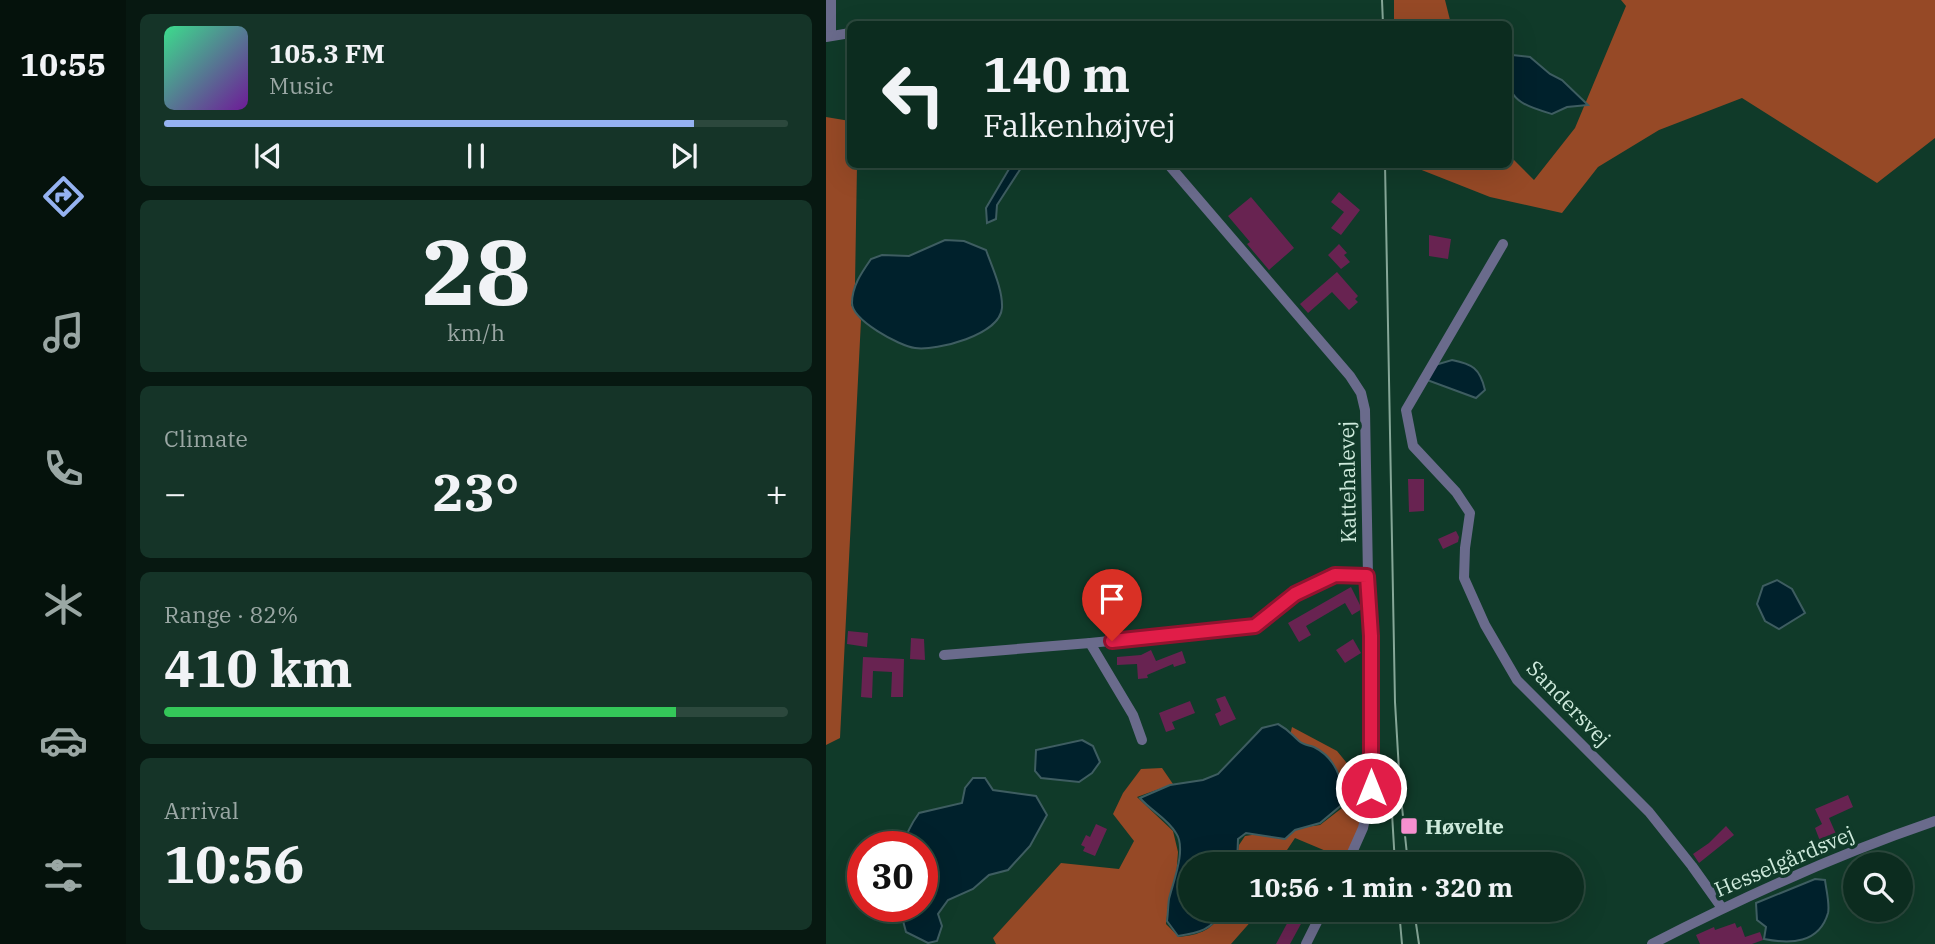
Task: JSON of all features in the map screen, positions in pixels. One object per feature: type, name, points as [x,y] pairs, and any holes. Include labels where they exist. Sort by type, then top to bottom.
[{"type":"street","points":[[831,0],[828,36],[847,33]]},
{"type":"street","name":"Kattehalevej","points":[[1171,168],[1350,376],[1361,393],[1365,410],[1367,576],[1371,636],[1371,788],[1363,828],[1352,852]]},
{"type":"street","name":"Sandersvej","points":[[1503,244],[1406,410],[1413,446],[1456,492],[1470,513],[1464,578],[1485,625],[1517,680],[1649,812],[1722,908]]},
{"type":"street","points":[[944,654],[1090,643],[1255,626],[1295,594],[1335,575],[1367,576]]},
{"type":"street","points":[[1090,643],[1133,715],[1142,740]]},
{"type":"street","name":"Hesselgårdsvej","points":[[1653,944],[1722,908],[1896,834],[1935,821]]},
{"type":"street","points":[[1306,944],[1317,922]]},
{"type":"shaded area","points":[[1394,0],[1445,0],[1450,21],[1394,21]]},
{"type":"shaded area","points":[[1621,0],[1935,0],[1935,138],[1877,183],[1742,98],[1659,130],[1598,167],[1562,213],[1490,197],[1417,168],[1512,168],[1512,158],[1534,180],[1575,128],[1626,6]]},
{"type":"shaded area","points":[[826,117],[847,120],[847,168],[857,168],[855,284],[851,305],[861,320],[840,738],[826,745]]},
{"type":"shaded area","points":[[1292,727],[1337,751],[1373,795],[1348,852],[1328,852],[1295,838],[1286,852],[1238,852],[1245,836],[1320,825],[1342,808],[1346,790],[1315,750],[1289,740]]},
{"type":"shaded area","points":[[1162,768],[1173,784],[1137,797],[1173,831],[1178,852],[1176,879],[1169,898],[1166,924],[1179,937],[1199,933],[1215,922],[1250,922],[1231,944],[996,944],[993,938],[1061,863],[1119,869],[1134,841],[1113,814],[1123,793],[1141,769]]},
{"type":"water","points":[[1512,55],[1530,57],[1550,74],[1562,80],[1588,105],[1567,107],[1552,114],[1522,103],[1512,92]]},
{"type":"water","points":[[1010,168],[1021,168],[997,205],[996,219],[987,223],[986,208]]},
{"type":"water","points":[[945,240],[964,241],[986,250],[1002,301],[999,318],[991,326],[952,344],[915,348],[888,337],[868,324],[854,310],[852,297],[858,279],[871,259],[882,255],[909,256]]},
{"type":"water","points":[[1452,360],[1470,365],[1478,372],[1485,390],[1476,398],[1427,380],[1435,365]]},
{"type":"water","points":[[1777,580],[1792,589],[1805,613],[1779,629],[1765,621],[1757,604],[1763,586]]},
{"type":"water","points":[[1278,724],[1301,742],[1328,757],[1340,778],[1344,803],[1320,823],[1295,830],[1285,839],[1246,833],[1238,839],[1237,852],[1180,852],[1176,833],[1140,798],[1170,785],[1203,780],[1218,774],[1262,728]]},
{"type":"water","points":[[1082,740],[1093,746],[1100,762],[1092,773],[1079,782],[1041,778],[1035,771],[1036,750]]},
{"type":"water","points":[[973,778],[985,778],[993,790],[1036,796],[1047,815],[1030,846],[1008,870],[989,875],[973,889],[948,900],[938,914],[938,831],[908,831],[919,813],[962,803],[965,788]]},
{"type":"water","points":[[1178,866],[1178,922],[1214,922],[1204,929],[1178,936],[1167,921],[1169,899]]},
{"type":"water","points":[[1815,879],[1825,880],[1829,905],[1824,923],[1818,931],[1802,940],[1764,939],[1766,927],[1757,920],[1756,903]]},
{"type":"water","points":[[938,914],[942,926],[937,941],[928,943],[906,932],[903,922],[938,922]]},
{"type":"building","points":[[1339,192],[1360,210],[1341,235],[1331,228],[1344,212],[1331,202]]},
{"type":"building","points":[[1251,197],[1294,248],[1269,270],[1228,216]]},
{"type":"building","points":[[1429,235],[1451,239],[1448,259],[1429,256]]},
{"type":"building","points":[[1339,244],[1347,253],[1344,255],[1350,262],[1341,269],[1328,255]]},
{"type":"building","points":[[1337,272],[1358,296],[1355,299],[1358,302],[1349,310],[1332,292],[1308,313],[1300,304]]},
{"type":"building","points":[[1408,479],[1424,479],[1424,511],[1409,512]]},
{"type":"building","points":[[1456,531],[1458,542],[1443,549],[1438,539]]},
{"type":"building","points":[[1351,587],[1362,609],[1352,615],[1345,603],[1306,626],[1311,635],[1299,642],[1288,623]]},
{"type":"building","points":[[848,631],[868,633],[867,647],[847,644]]},
{"type":"building","points":[[911,638],[924,639],[925,660],[910,659]]},
{"type":"building","points":[[1353,639],[1361,653],[1345,663],[1336,650]]},
{"type":"building","points":[[1151,650],[1156,661],[1182,651],[1186,663],[1174,667],[1173,664],[1147,675],[1148,678],[1138,679],[1137,664],[1117,665],[1117,657],[1141,655]]},
{"type":"building","points":[[863,657],[904,659],[903,697],[891,697],[892,672],[873,671],[872,698],[861,697]]},
{"type":"building","points":[[1225,696],[1236,719],[1220,726],[1215,714],[1221,711],[1216,699]]},
{"type":"building","points":[[1190,701],[1195,713],[1172,722],[1175,729],[1166,732],[1159,713]]},
{"type":"building","points":[[1848,795],[1853,807],[1829,818],[1836,834],[1820,841],[1815,828],[1822,824],[1815,809]]},
{"type":"building","points":[[1096,824],[1107,829],[1095,856],[1083,851],[1085,847],[1081,845],[1086,835],[1090,837]]},
{"type":"building","points":[[1726,826],[1734,835],[1699,863],[1693,854]]},
{"type":"building","points":[[1288,922],[1302,922],[1290,944],[1276,944]]},
{"type":"building","points":[[1735,923],[1737,928],[1741,926],[1745,937],[1760,932],[1763,940],[1752,944],[1700,944],[1696,935],[1714,927],[1715,930]]},
{"type":"tram line","points":[[1382,0],[1383,21]]},
{"type":"tram line","points":[[1385,168],[1395,702],[1407,852]]},
{"type":"tram line","points":[[1390,780],[1394,852]]},
{"type":"tram line","points":[[1400,922],[1402,944]]},
{"type":"tram line","points":[[1416,922],[1419,944]]},
{"type":"place","name":"Høvelte","points":[[1409,826]]},
{"type":"route","points":[[1112,641],[1255,626],[1295,594],[1335,575],[1367,576],[1371,636],[1371,788]]}]
